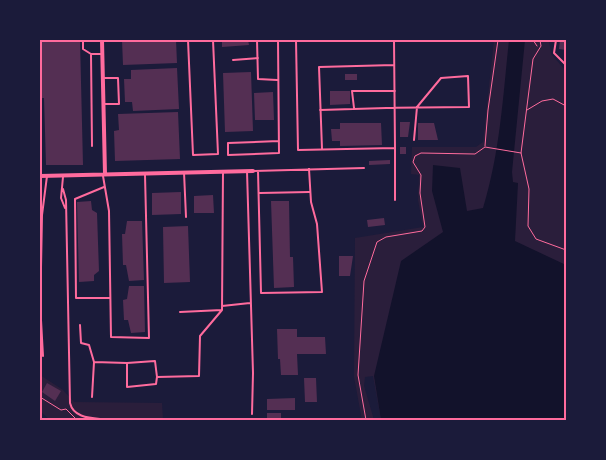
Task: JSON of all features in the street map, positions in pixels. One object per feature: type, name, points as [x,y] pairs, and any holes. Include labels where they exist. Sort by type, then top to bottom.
[{"type":"street","points":[[102,40],[104,174]]},
{"type":"street","points":[[40,176],[256,171]]},
{"type":"lane","points":[[83,40],[84,50],[91,54],[102,54]]},
{"type":"lane","points":[[188,40],[193,155],[218,154],[213,40]]},
{"type":"lane","points":[[257,40],[258,79],[277,80]]},
{"type":"lane","points":[[279,40],[277,80],[279,141],[279,153],[228,155],[228,143],[279,141]]},
{"type":"lane","points":[[296,40],[298,150],[395,148]]},
{"type":"lane","points":[[394,40],[395,200]]},
{"type":"lane","points":[[556,40],[554,53],[566,65]]},
{"type":"lane","points":[[91,54],[92,146]]},
{"type":"lane","points":[[232,60],[258,58]]},
{"type":"lane","points":[[322,150],[319,67],[394,65]]},
{"type":"lane","points":[[320,110],[354,108],[395,107],[417,107],[469,106],[468,76],[441,78],[417,107],[414,140]]},
{"type":"lane","points":[[103,78],[118,78],[119,104],[104,104]]},
{"type":"lane","points":[[354,108],[352,91],[395,91]]},
{"type":"lane","points":[[309,169],[309,192],[317,224],[322,292],[261,293],[260,193],[256,171],[309,169],[364,168]]},
{"type":"lane","points":[[157,376],[199,376],[200,336],[222,310],[223,171]]},
{"type":"lane","points":[[247,171],[252,414]]},
{"type":"lane","points":[[184,172],[186,217]]},
{"type":"lane","points":[[104,174],[104,187],[109,212],[111,336],[149,338],[145,173]]},
{"type":"lane","points":[[63,175],[61,201],[65,208]]},
{"type":"lane","points":[[43,356],[40,320],[44,197],[47,176]]},
{"type":"lane","points":[[104,187],[75,200],[76,298],[110,298]]},
{"type":"lane","points":[[63,189],[66,195],[70,403],[78,414],[100,419]]},
{"type":"lane","points":[[260,193],[309,192]]},
{"type":"lane","points":[[222,306],[251,303]]},
{"type":"lane","points":[[180,312],[222,310]]},
{"type":"lane","points":[[80,325],[81,343],[89,345],[94,362],[92,397]]},
{"type":"lane","points":[[94,362],[127,363],[155,361],[156,384],[127,387],[127,363]]},
{"type":"path","points":[[485,147],[498,40]]},
{"type":"path","points":[[533,40],[538,46]]},
{"type":"path","points":[[540,40],[541,46],[533,59],[520,153],[529,190],[527,221],[529,231],[536,239],[566,250]]},
{"type":"path","points":[[527,110],[542,101],[553,99],[566,106]]},
{"type":"path","points":[[366,420],[358,375],[364,281],[375,246],[386,238],[424,229],[421,175],[413,162],[415,156],[420,153],[475,154],[485,147],[520,153]]},
{"type":"path","points":[[40,397],[61,410],[66,409],[77,420]]},
{"type":"shaded area","points":[[494,40],[549,40],[551,54],[566,71],[566,420],[381,420],[373,376],[365,377],[364,386],[374,420],[362,420],[354,377],[355,238],[423,227],[418,200],[419,175],[411,174],[412,147],[476,147],[483,142]]},
{"type":"shaded area","points":[[509,40],[525,40],[512,172],[513,182],[518,183],[515,241],[566,265],[566,420],[381,420],[374,376],[401,261],[443,232],[432,191],[433,165],[460,168],[467,211],[483,208],[497,145]]},
{"type":"shaded area","points":[[40,375],[63,390],[74,402],[162,403],[163,420],[50,420],[40,411]]},
{"type":"building","points":[[40,40],[80,40],[83,165],[46,165],[44,98],[40,98]]},
{"type":"building","points":[[122,40],[176,40],[177,63],[123,65]]},
{"type":"building","points":[[222,40],[248,40],[249,45],[222,47]]},
{"type":"building","points":[[560,40],[566,40],[566,50],[559,49]]},
{"type":"building","points":[[177,68],[179,109],[133,111],[132,102],[125,102],[124,79],[131,79],[131,70]]},
{"type":"building","points":[[251,72],[253,131],[225,132],[223,73]]},
{"type":"building","points":[[345,74],[357,74],[357,80],[345,80]]},
{"type":"building","points":[[330,91],[350,91],[350,104],[330,105]]},
{"type":"building","points":[[273,92],[274,120],[255,120],[254,93]]},
{"type":"building","points":[[178,112],[180,159],[115,161],[114,131],[119,130],[118,114]]},
{"type":"building","points":[[400,122],[410,122],[408,137],[400,137]]},
{"type":"building","points":[[340,123],[381,123],[382,145],[340,146],[340,141],[332,141],[331,129],[340,129]]},
{"type":"building","points":[[418,123],[434,123],[438,140],[418,140]]},
{"type":"building","points":[[400,147],[406,147],[406,154],[400,154]]},
{"type":"building","points":[[390,160],[390,164],[369,165],[369,161]]},
{"type":"building","points":[[181,192],[181,214],[152,215],[152,193]]},
{"type":"building","points":[[213,195],[214,213],[194,213],[194,196]]},
{"type":"building","points":[[91,201],[92,210],[97,213],[99,271],[94,275],[94,281],[79,282],[77,202]]},
{"type":"building","points":[[271,201],[289,201],[290,257],[293,257],[294,287],[274,288]]},
{"type":"building","points":[[384,218],[385,225],[368,227],[367,220]]},
{"type":"building","points":[[127,221],[142,221],[144,280],[129,281],[126,265],[123,265],[122,234],[125,234]]},
{"type":"building","points":[[188,226],[190,282],[164,283],[163,227]]},
{"type":"building","points":[[339,256],[353,256],[350,276],[339,276]]},
{"type":"building","points":[[129,286],[144,286],[145,332],[131,333],[128,320],[124,320],[123,300],[127,299]]},
{"type":"building","points":[[277,329],[297,329],[297,337],[325,337],[326,354],[297,354],[298,375],[281,375],[280,359],[278,359]]},
{"type":"building","points":[[304,378],[316,378],[317,402],[305,402]]},
{"type":"building","points":[[47,383],[61,391],[55,401],[42,392]]},
{"type":"building","points":[[295,398],[295,410],[267,410],[267,399]]},
{"type":"building","points":[[267,413],[281,413],[281,420],[267,420]]}]
